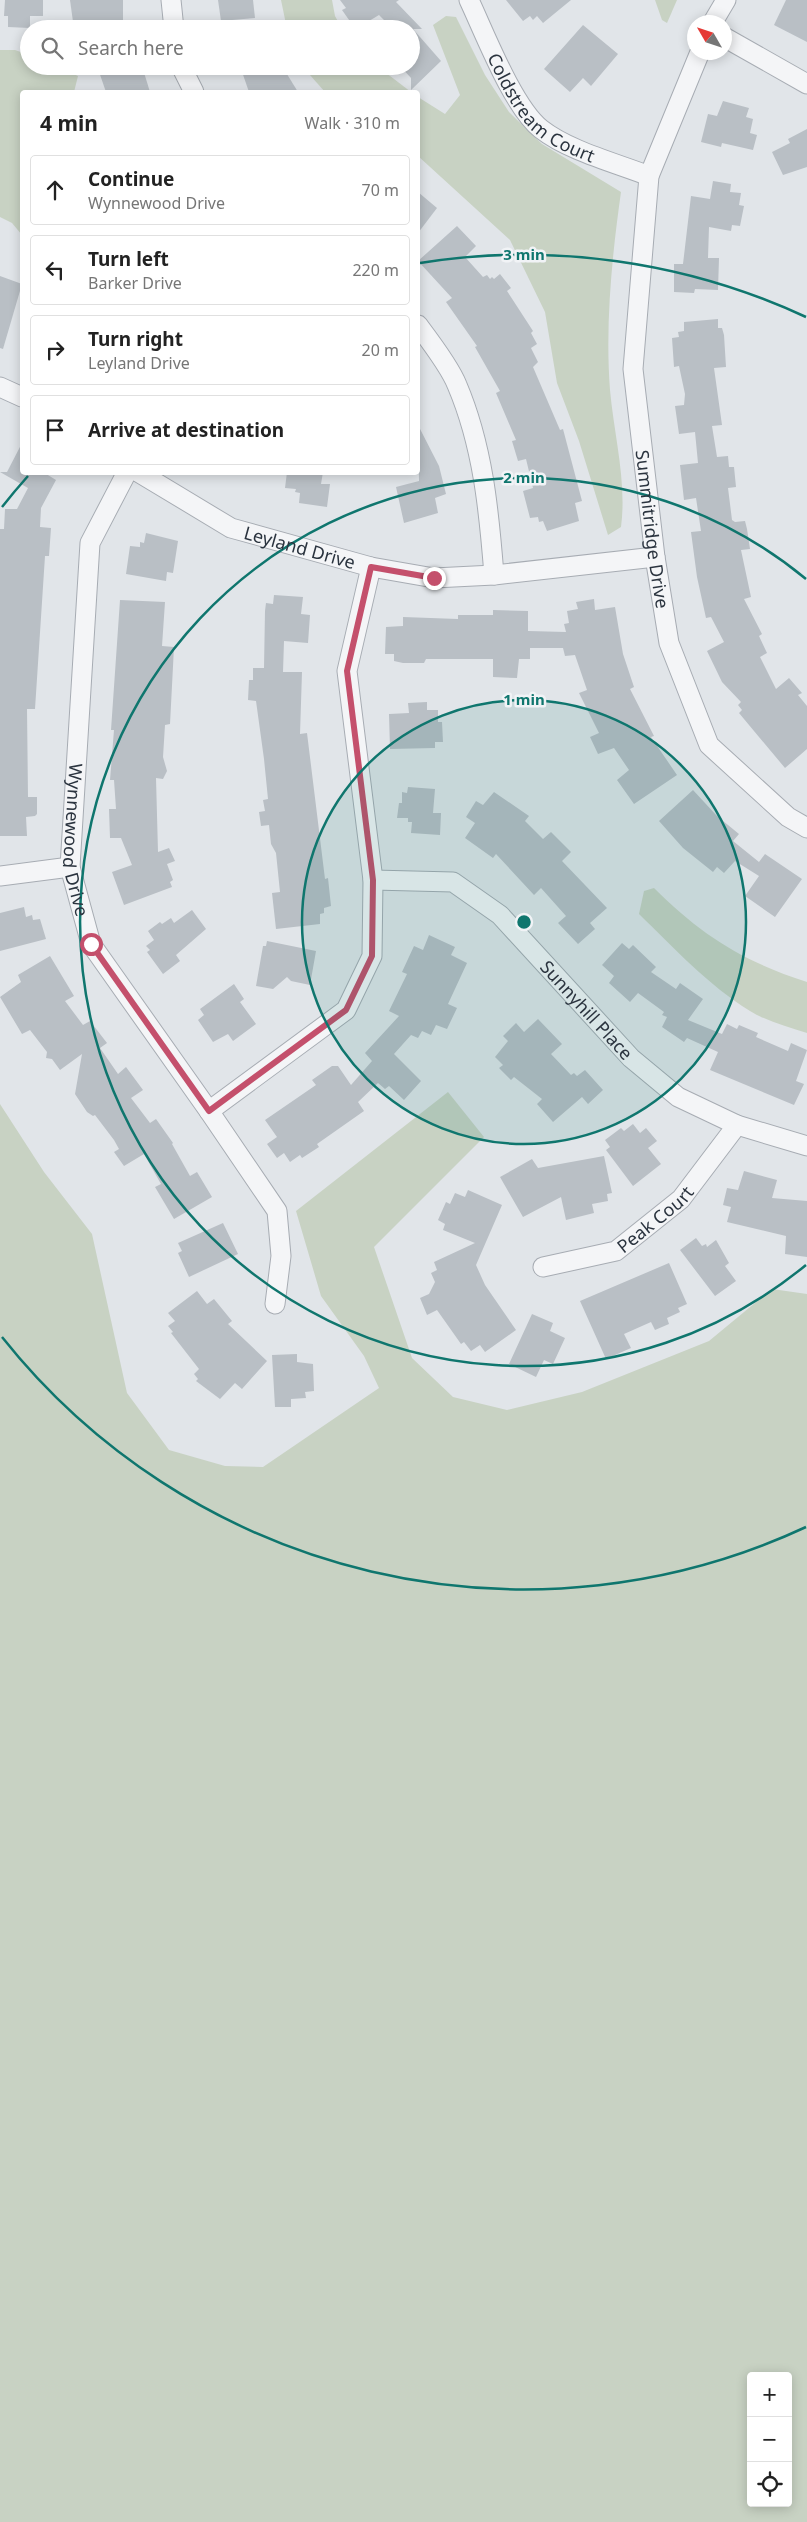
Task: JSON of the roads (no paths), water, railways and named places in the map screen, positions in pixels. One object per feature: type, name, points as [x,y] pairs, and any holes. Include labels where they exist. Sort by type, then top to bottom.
[{"type":"street","points":[[171,0],[173,20]]},
{"type":"street","name":"Coldstream Court","points":[[469,0],[510,85],[525,111],[541,128],[563,142],[649,176]]},
{"type":"street","points":[[717,15],[726,0]]},
{"type":"street","points":[[732,42],[807,84]]},
{"type":"street","name":"Summitridge Drive","points":[[697,60],[649,176],[632,369],[655,556],[669,643],[709,745],[788,817],[807,828]]},
{"type":"street","points":[[186,75],[193,90]]},
{"type":"street","points":[[420,328],[457,384],[476,440],[487,494],[494,575]]},
{"type":"street","points":[[0,387],[20,396]]},
{"type":"street","name":"Wynnewood Drive","points":[[125,475],[90,543],[70,867],[91,944],[277,1211],[281,1256],[275,1304]]},
{"type":"street","name":"Leyland Drive","points":[[143,475],[231,528],[371,567],[434,578],[494,575],[655,556]]},
{"type":"street","points":[[209,1111],[346,1010],[372,956],[373,880],[347,671],[371,567]]},
{"type":"street","points":[[0,876],[70,867]]},
{"type":"street","name":"Sunnyhill Place","points":[[373,880],[453,882],[500,915],[631,1058],[678,1097],[736,1124],[807,1146]]},
{"type":"street","name":"Peak Court","points":[[543,1267],[616,1251],[681,1199],[736,1124]]}]
